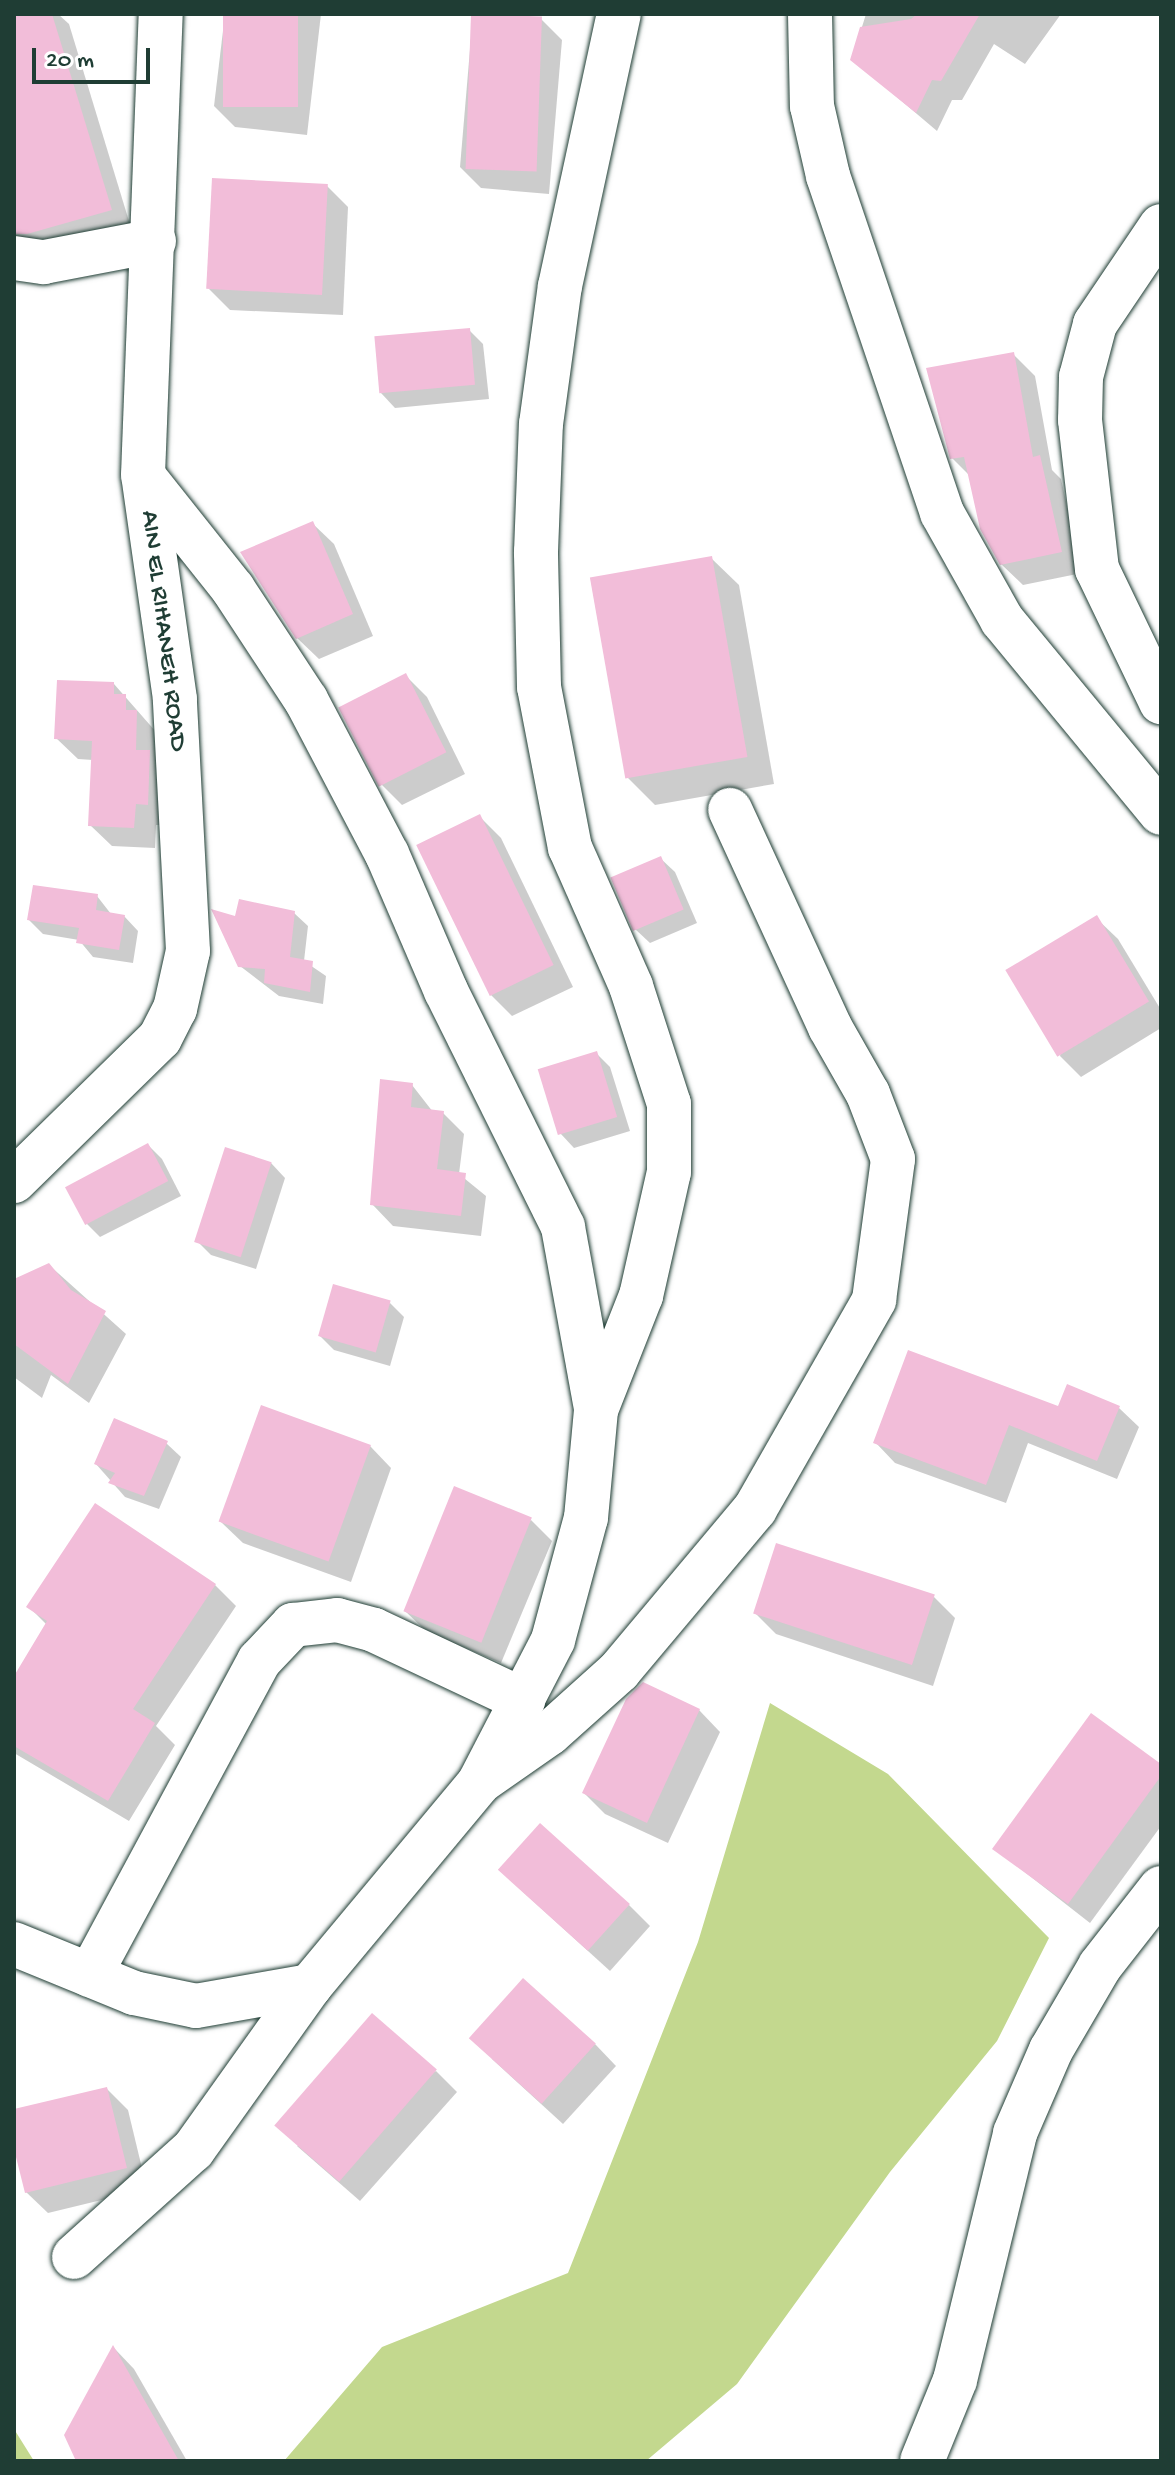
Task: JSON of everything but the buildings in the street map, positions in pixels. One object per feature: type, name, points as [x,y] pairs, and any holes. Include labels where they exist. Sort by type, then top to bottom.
[{"type":"street","name":"AIN EL RIHANEH ROAD","points":[[14,1181],[160,1038],[175,1009],[188,951],[175,699],[143,475],[161,14]]},
{"type":"street","points":[[596,1410],[641,1296],[652,1251],[669,1172],[669,1104],[631,986],[570,848],[551,770],[539,687],[536,552],[541,424],[560,286],[619,14]]},
{"type":"street","points":[[810,14],[812,106],[828,176],[942,513],[1002,620],[1161,813]]},
{"type":"street","points":[[1161,226],[1095,324],[1081,377],[1080,420],[1097,569],[1161,702]]},
{"type":"street","points":[[14,258],[44,262],[154,241]]},
{"type":"street","points":[[74,2257],[193,2150],[310,1986],[479,1783],[553,1640],[586,1518],[596,1410],[563,1227],[446,991],[387,854],[306,700],[233,589],[143,475]]},
{"type":"street","points":[[479,1783],[550,1733],[619,1671],[755,1509],[874,1300],[893,1159],[868,1094],[830,1027],[730,810]]},
{"type":"street","points":[[90,1975],[259,1661],[293,1625],[337,1620],[374,1630],[523,1700]]},
{"type":"street","points":[[922,2461],[955,2380],[1015,2133],[1051,2050],[1100,1966],[1161,1888]]},
{"type":"street","points":[[14,1944],[134,1993],[196,2006],[310,1986]]},
{"type":"green space","points":[[770,1703],[888,1774],[1049,1938],[997,2041],[890,2172],[737,2384],[646,2461],[284,2461],[382,2347],[568,2273],[698,1942]]},
{"type":"green space","points":[[14,2429],[34,2461],[14,2461]]}]
